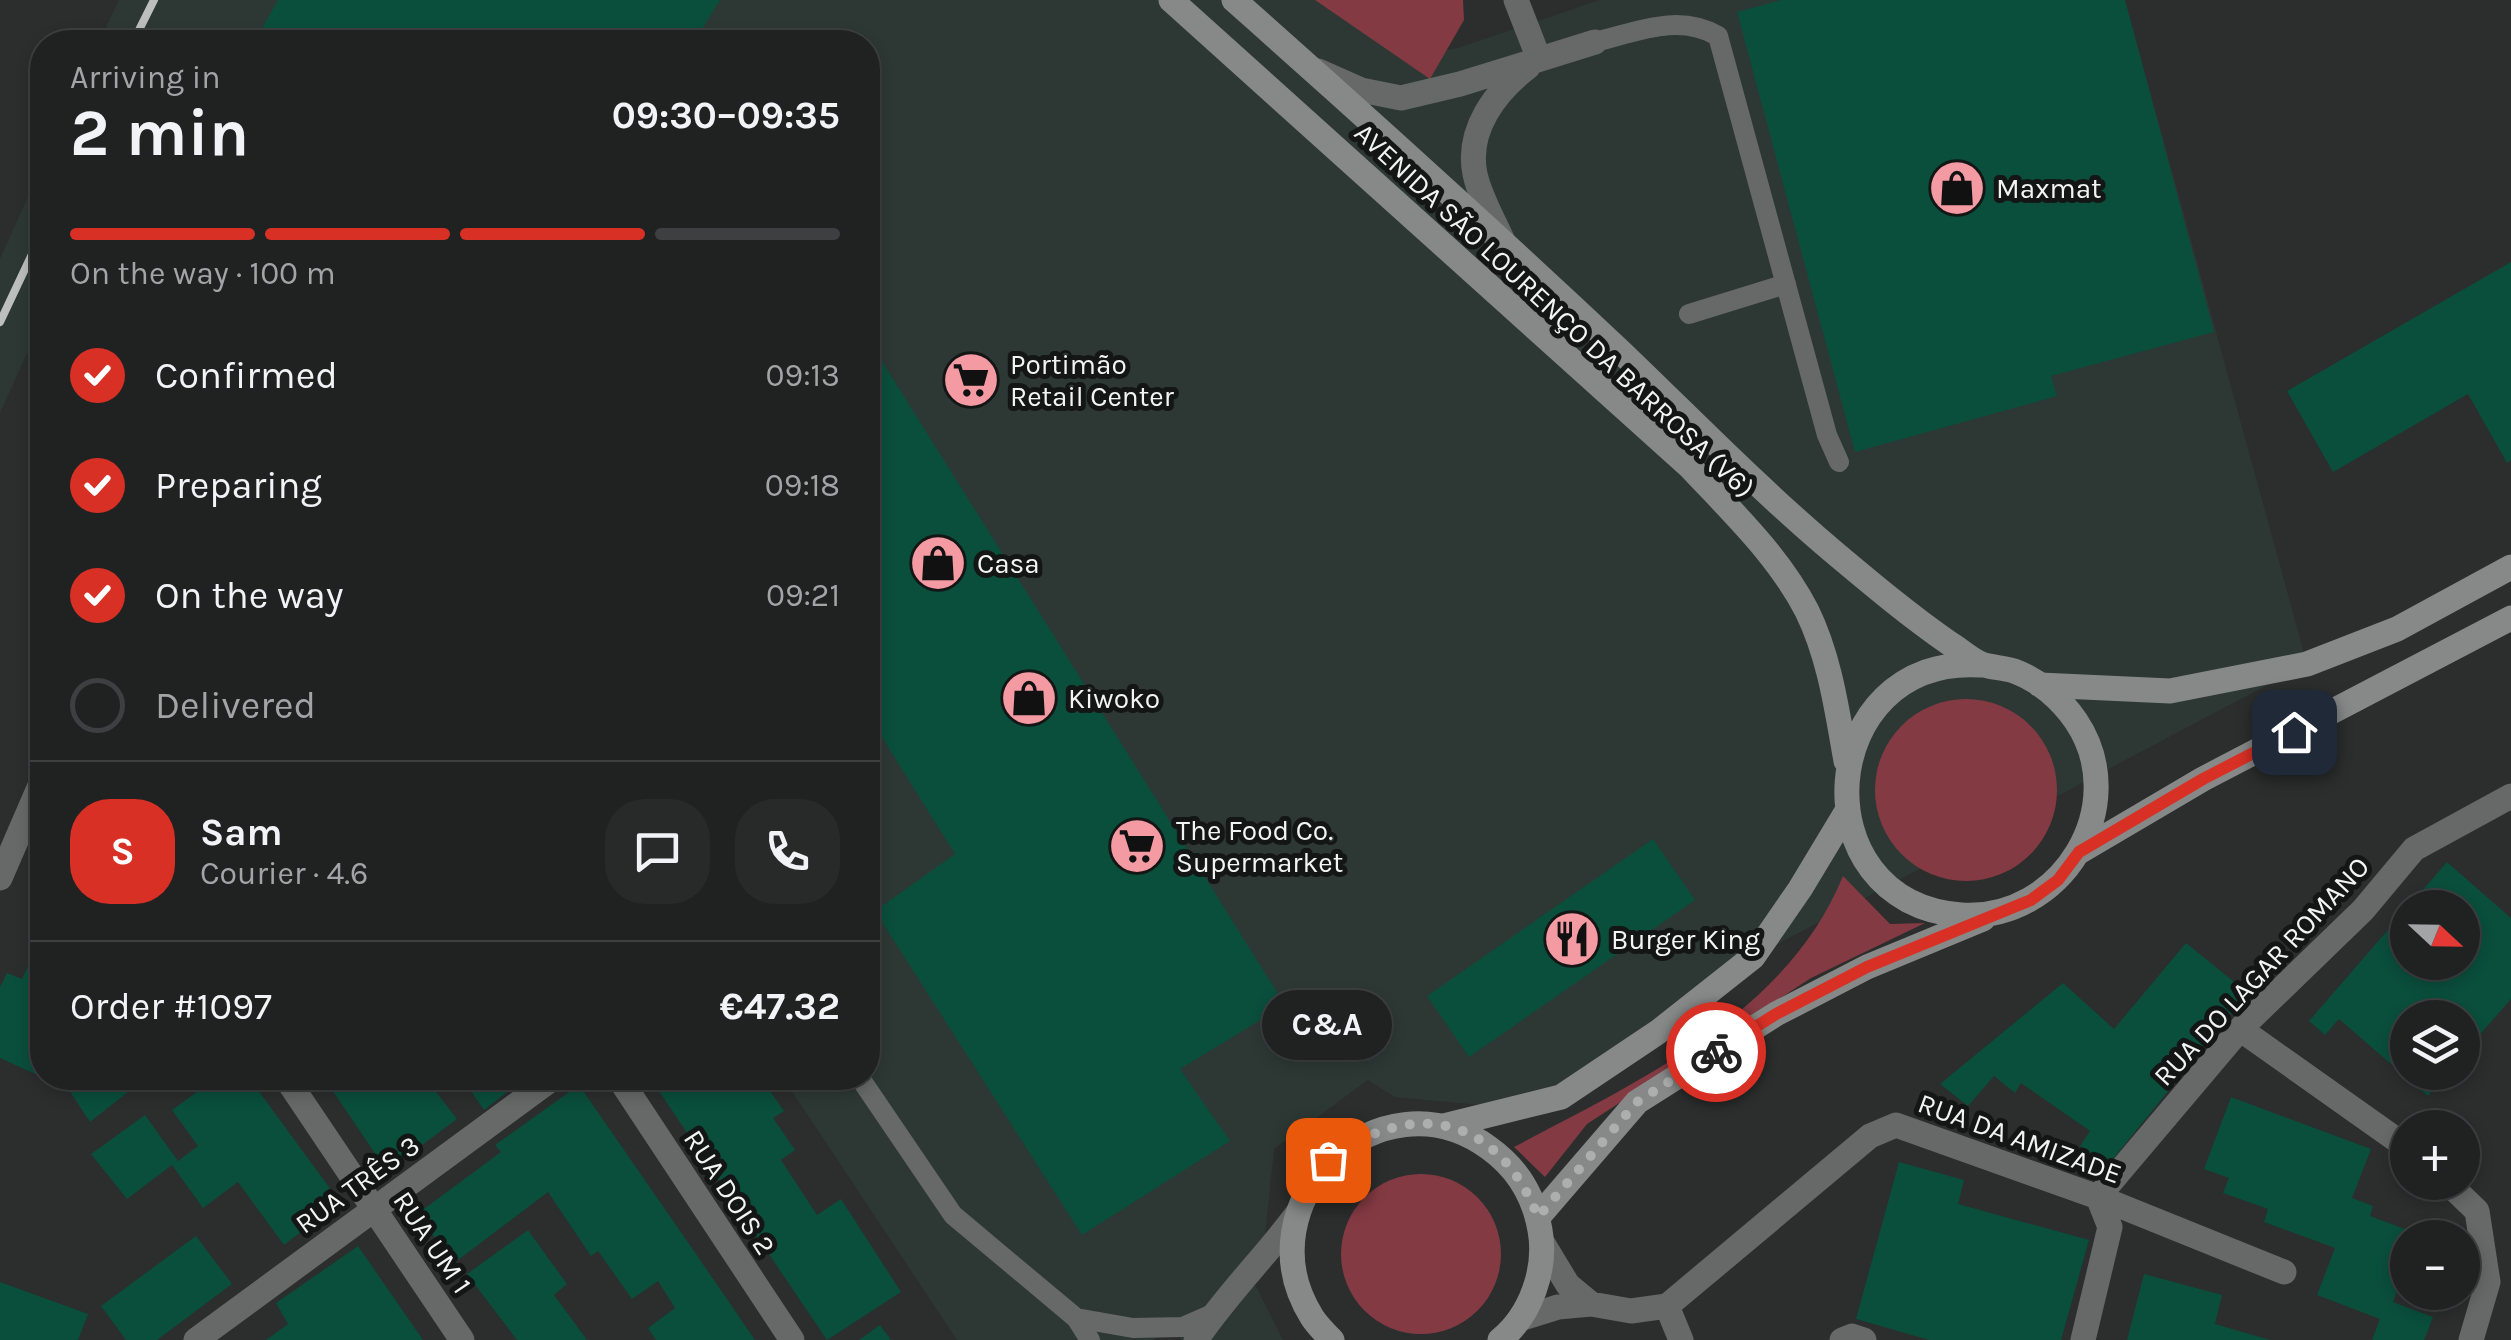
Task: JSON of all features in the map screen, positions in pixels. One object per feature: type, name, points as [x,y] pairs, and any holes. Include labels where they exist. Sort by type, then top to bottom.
[{"type":"main road","name":"AVENIDA SÃO LOURENÇO DA BARROSA (V6)","points":[[1171,0],[1690,467],[1769,551],[1807,612],[1832,679],[1847,767]]},
{"type":"main road","name":"AVENIDA SÃO LOURENÇO DA BARROSA (V6)","points":[[1234,0],[1506,246],[1832,550],[1924,625],[1981,664]]},
{"type":"main road","points":[[2040,685],[2170,691],[2307,664],[2397,629],[2511,567]]},
{"type":"main road","points":[[1540,1230],[1637,1102],[1776,1014],[1867,967],[2031,900],[2048,888],[2079,852],[2203,779],[2511,618]]},
{"type":"main road","points":[[1998,912],[1946,913],[1919,904],[1896,892],[1868,863],[1855,839],[1847,811],[1847,767],[1866,722],[1893,692],[1928,671],[1954,665],[1981,664],[2012,671],[2040,685],[2064,706],[2080,728],[2094,766],[2095,807],[2079,852]]},
{"type":"main road","points":[[1444,1126],[1561,1097],[1658,1032],[1753,957],[1847,811]]},
{"type":"main road","points":[[1332,1340],[1312,1317],[1297,1284],[1292,1249],[1297,1214],[1307,1189],[1328,1160],[1356,1140],[1389,1126],[1417,1124],[1444,1126],[1476,1138],[1504,1158],[1525,1185],[1540,1230],[1538,1280],[1510,1332]]},
{"type":"street","points":[[1516,0],[1539,60]]},
{"type":"street","points":[[1309,67],[1362,90],[1402,98],[1595,42]]},
{"type":"street","points":[[1506,246],[1475,173],[1476,140],[1488,107],[1518,75],[1539,60]]},
{"type":"street","name":"RUA DO LAGAR ROMANO","points":[[2098,1197],[2240,1029],[2363,910],[2414,849],[2511,796]]},
{"type":"street","points":[[0,878],[30,809]]},
{"type":"street","points":[[2240,1029],[2390,1135]]},
{"type":"street","name":"RUA UM 1","points":[[294,1090],[462,1340]]},
{"type":"street","name":"RUA TRÊS 3","points":[[196,1340],[537,1090]]},
{"type":"street","name":"RUA DOIS 2","points":[[626,1090],[792,1340]]},
{"type":"street","name":"RUA DA AMIZADE","points":[[1667,1306],[1870,1136],[1896,1125],[2098,1197],[2284,1272]]},
{"type":"street","points":[[2083,1340],[2110,1227],[2098,1197]]},
{"type":"street","points":[[2466,1200],[2477,1211],[2488,1282],[2471,1340]]},
{"type":"street","points":[[1196,1340],[1297,1214]]},
{"type":"street","points":[[1540,1230],[1568,1285],[1591,1304]]},
{"type":"street","points":[[1510,1332],[1558,1306],[1591,1304],[1631,1311],[1667,1306],[1681,1340]]},
{"type":"street","points":[[1842,1340],[1852,1336],[1864,1340]]},
{"type":"lane","points":[[1595,42],[1673,23],[1702,27],[1718,36],[1827,435],[1839,462]]},
{"type":"lane","points":[[1690,314],[1786,284]]},
{"type":"lane","points":[[868,1090],[954,1215],[1076,1318],[1090,1340]]},
{"type":"lane","points":[[1076,1318],[1133,1328],[1183,1327],[1215,1313]]},
{"type":"shaded area","points":[[119,0],[1332,0],[1401,58],[1458,48],[1600,0],[2125,0],[2307,664],[1753,957],[1523,1109],[1395,1097],[1368,1080],[1274,1149],[1265,1236],[1247,1269],[1283,1340],[1181,1340],[1173,1323],[1153,1340],[957,1340],[791,1090],[880,1090],[880,30],[105,30]]},
{"type":"shaded area","points":[[1315,0],[1463,0],[1464,20],[1430,79]]},
{"type":"shaded area","points":[[30,193],[30,354],[27,353],[0,413],[0,259]]},
{"type":"shaded area","points":[[1966,699],[2001,706],[2031,725],[2050,755],[2057,790],[2050,825],[2031,855],[2001,874],[1966,881],[1931,874],[1901,855],[1882,825],[1875,790],[1882,755],[1901,725],[1931,706]]},
{"type":"shaded area","points":[[1843,876],[1890,924],[1925,923],[1811,978],[1587,1124],[1545,1177],[1514,1147],[1658,1069],[1747,1005],[1785,967],[1818,925]]},
{"type":"shaded area","points":[[1421,1174],[1452,1180],[1477,1198],[1495,1223],[1501,1254],[1495,1285],[1477,1310],[1452,1328],[1421,1334],[1390,1328],[1365,1310],[1347,1285],[1341,1254],[1347,1223],[1365,1198],[1390,1180]]},
{"type":"building","points":[[278,0],[720,0],[701,30],[261,30]]},
{"type":"building","points":[[1781,0],[2125,0],[2214,332],[2051,376],[2057,396],[1855,452],[1737,12]]},
{"type":"building","points":[[2511,262],[2511,460],[2507,463],[2468,394],[2333,472],[2287,391]]},
{"type":"building","points":[[880,358],[1285,1005],[1180,1069],[1230,1141],[1082,1235],[880,919],[880,907],[955,854],[880,734]]},
{"type":"building","points":[[1653,839],[1695,900],[1469,1057],[1427,996]]},
{"type":"building","points":[[2447,862],[2479,890],[2423,890]]},
{"type":"building","points":[[2480,891],[2511,918],[2511,999],[2480,1034],[2480,1000],[2390,1000],[2390,1063],[2339,1019],[2325,1035],[2309,1021],[2390,928],[2390,980],[2480,980]]},
{"type":"building","points":[[2186,943],[2248,993],[2108,1165],[2080,1146],[2090,1131],[2021,1083],[2015,1093],[1994,1076],[1968,1106],[1940,1084],[2063,983],[2114,1029]]},
{"type":"building","points":[[30,962],[30,1072],[0,1058],[0,987],[7,973],[22,979]]},
{"type":"building","points":[[69,1090],[130,1090],[90,1122]]},
{"type":"building","points":[[200,1090],[258,1090],[340,1202],[284,1245],[238,1182],[203,1208],[172,1165],[127,1199],[91,1154],[145,1115],[178,1161],[198,1146],[172,1110]]},
{"type":"building","points":[[332,1090],[435,1090],[457,1119],[387,1171]]},
{"type":"building","points":[[470,1090],[510,1090],[484,1110]]},
{"type":"building","points":[[572,1090],[582,1090],[755,1340],[656,1340],[648,1328],[675,1308],[658,1281],[632,1299],[598,1251],[591,1256],[548,1192],[454,1263],[417,1214],[501,1152],[495,1145]]},
{"type":"building","points":[[658,1090],[769,1090],[784,1111],[773,1118],[795,1150],[781,1160],[817,1215],[841,1199],[901,1292],[827,1340]]},
{"type":"building","points":[[2231,1097],[2371,1149],[2352,1198],[2373,1206],[2370,1216],[2390,1224],[2390,1310],[2414,1310],[2433,1317],[2424,1340],[2372,1340],[2380,1319],[2317,1295],[2335,1248],[2264,1222],[2268,1209],[2223,1193],[2229,1178],[2204,1169]]},
{"type":"building","points":[[1899,1162],[1964,1180],[1958,1204],[2089,1240],[2061,1340],[1929,1340],[1856,1319]]},
{"type":"building","points":[[528,1230],[567,1284],[554,1295],[587,1340],[517,1340],[467,1274]]},
{"type":"building","points":[[196,1236],[232,1284],[157,1340],[126,1340],[101,1306]]},
{"type":"building","points":[[358,1246],[423,1340],[266,1340],[288,1324],[276,1303]]},
{"type":"building","points":[[2144,1274],[2222,1295],[2215,1324],[2270,1340],[2127,1340]]},
{"type":"building","points":[[0,1282],[88,1314],[78,1340],[0,1340]]},
{"type":"building","points":[[880,1325],[891,1340],[859,1340]]},
{"type":"railway","points":[[139,30],[154,0]]},
{"type":"railway","points":[[0,322],[30,258]]},
{"type":"way so far","points":[[1328,1160],[1356,1140],[1389,1126],[1444,1126],[1476,1138],[1504,1158],[1525,1185],[1538,1217],[1637,1102],[1716,1052]]},
{"type":"place","name":"Maxmat","points":[[1957,188]]},
{"type":"place","name":"Portimão Retail Center","points":[[971,380]]},
{"type":"place","name":"Casa","points":[[938,563]]},
{"type":"place","name":"Kiwoko","points":[[1029,698]]},
{"type":"place","name":"The Food Co. Supermarket","points":[[1137,846]]},
{"type":"place","name":"Burger King","points":[[1572,939]]},
{"type":"place","name":"C&A","points":[[1328,1160]]},
{"type":"route","points":[[1716,1052],[1776,1014],[1867,967],[2031,900],[2058,880],[2079,852],[2203,779],[2294,732]]}]
